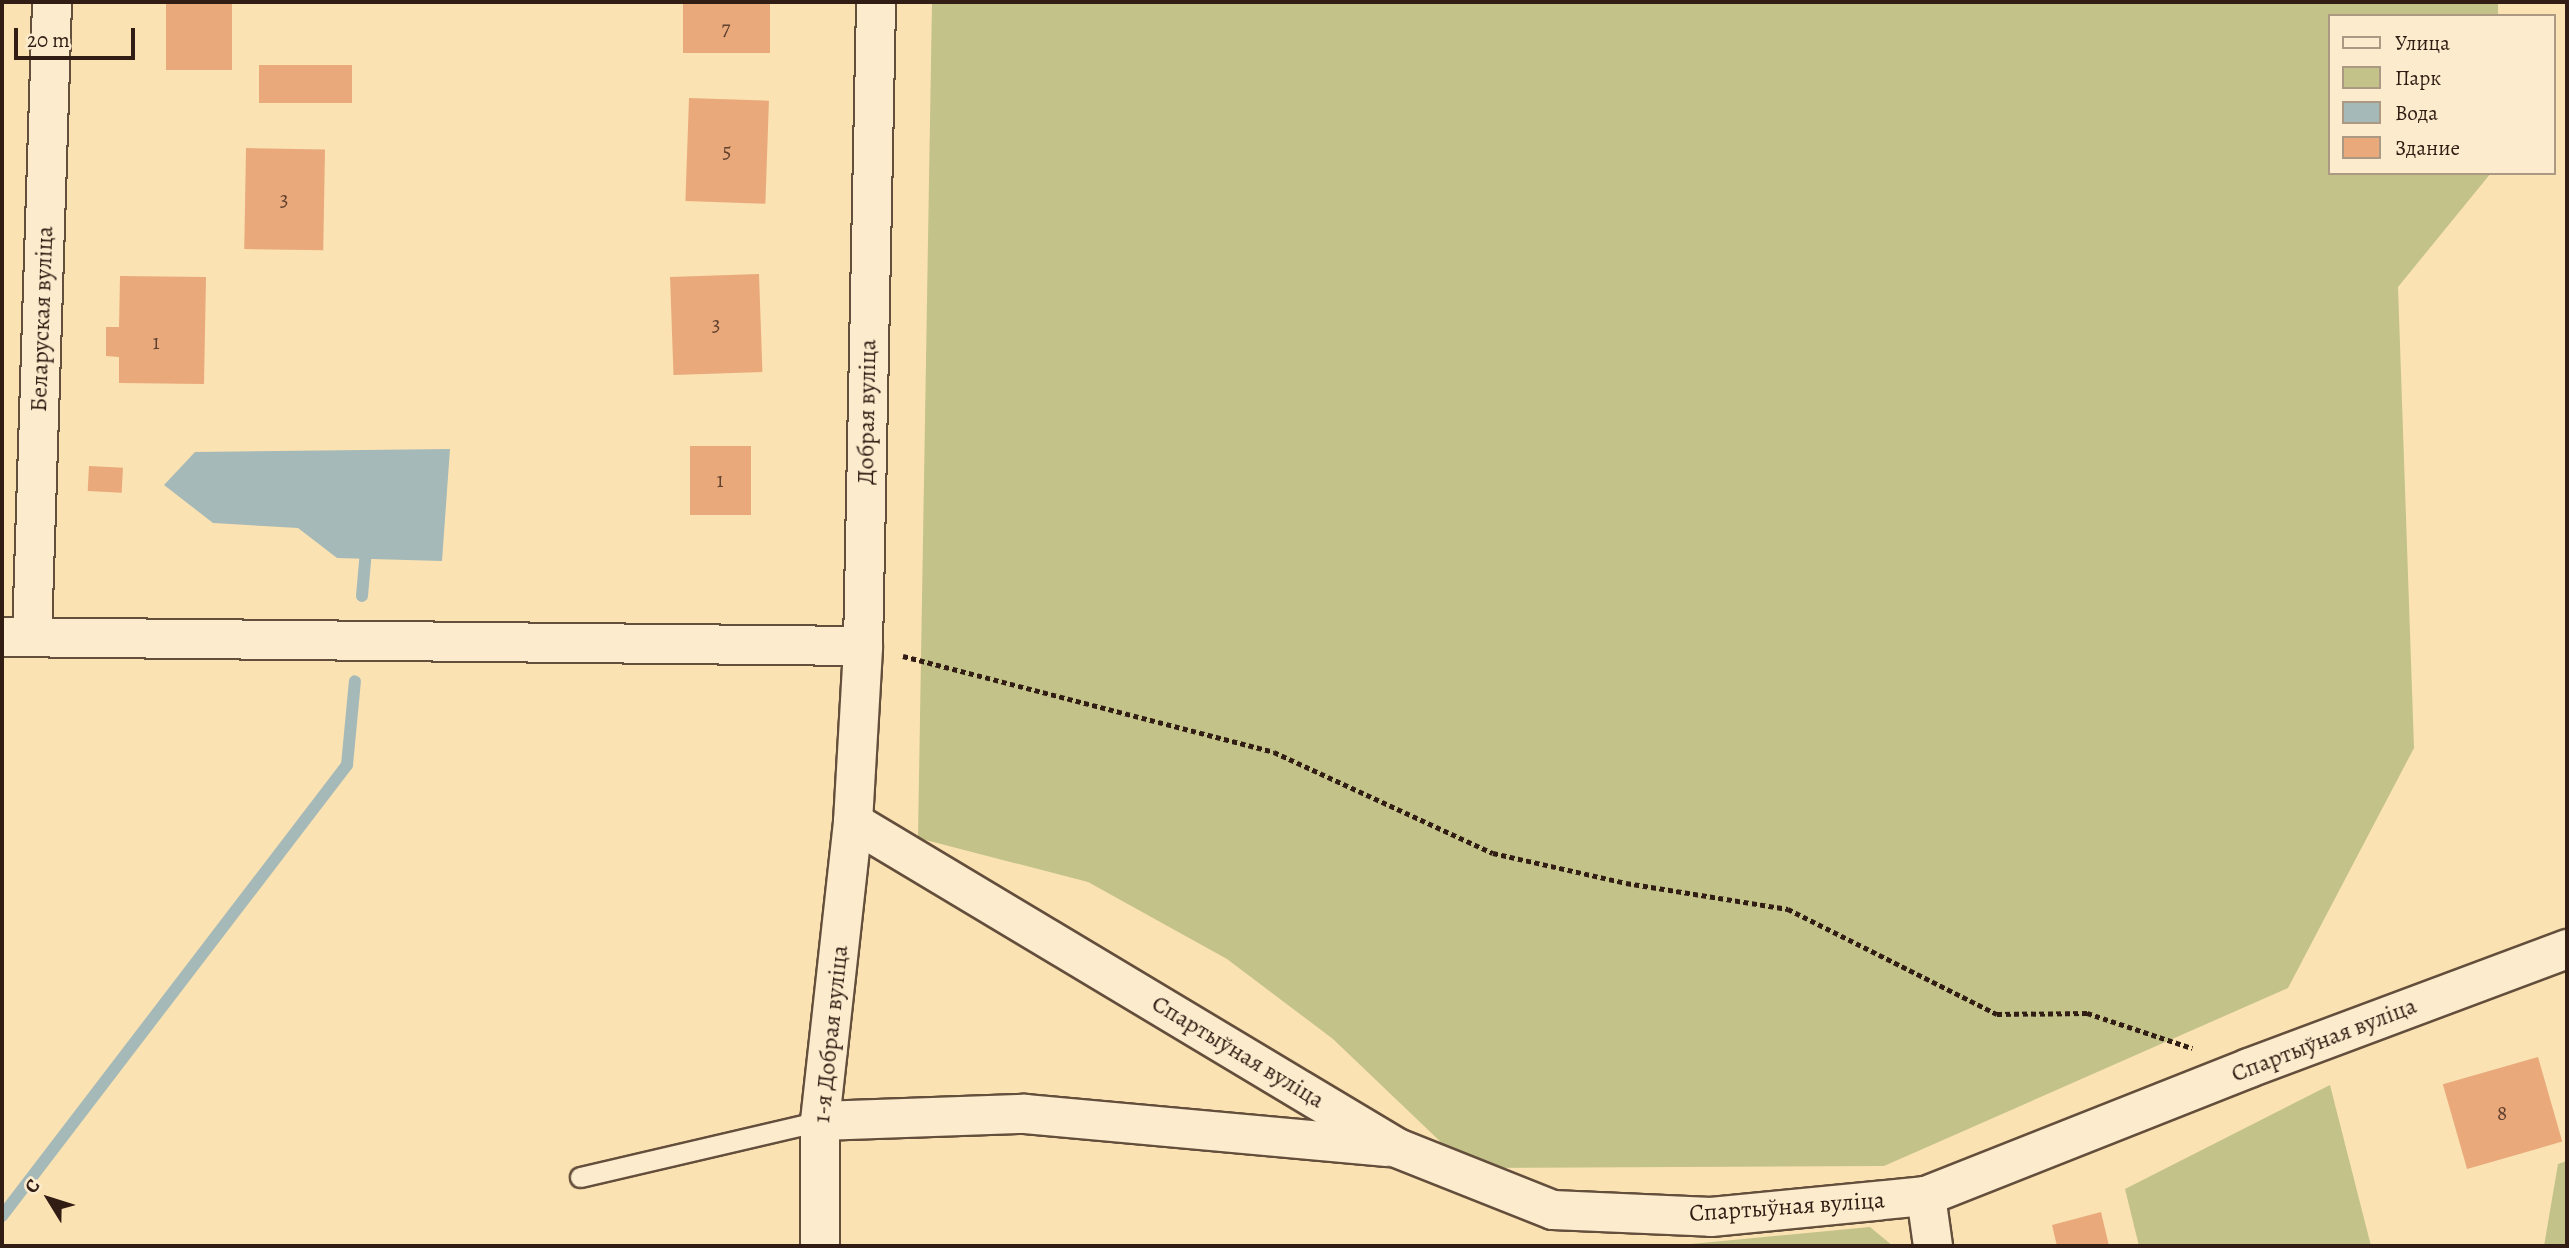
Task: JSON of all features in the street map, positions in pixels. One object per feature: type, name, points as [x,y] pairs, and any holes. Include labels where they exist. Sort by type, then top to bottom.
[{"type":"street","name":"Беларуская вуліца","points":[[17,636],[52,2]]},
{"type":"street","name":"Добрая вуліца","points":[[853,822],[863,646],[876,2]]},
{"type":"street","points":[[17,636],[863,646]]},
{"type":"street","name":"1-я Добрая вуліца","points":[[820,1246],[820,1121],[853,822]]},
{"type":"street","name":"Спартыўная вуліца","points":[[853,822],[1397,1147],[1553,1210],[1711,1217],[1926,1196],[2249,1068],[2567,949]]},
{"type":"street","points":[[820,1121],[1025,1114],[1397,1147]]},
{"type":"street","points":[[1926,1196],[1933,1246]]},
{"type":"lane","points":[[580,1177],[820,1121]]},
{"type":"path","points":[[863,646],[1274,752],[1493,853],[1626,883],[1788,909],[1997,1014],[2087,1013],[2249,1068]]},
{"type":"green space","points":[[932,2],[2498,2],[2498,14],[2328,14],[2328,175],[2489,175],[2398,287],[2414,748],[2288,988],[1884,1166],[1468,1168],[1333,1039],[1227,959],[1088,882],[918,838]]},
{"type":"green space","points":[[2330,1085],[2371,1246],[2139,1246],[2125,1189]]},
{"type":"green space","points":[[2567,1161],[2567,1246],[2544,1246],[2558,1164]]},
{"type":"green space","points":[[1870,1227],[1893,1246],[1670,1246]]},
{"type":"water","points":[[450,449],[442,561],[337,558],[298,528],[213,523],[164,485],[195,452]]},
{"type":"building","points":[[166,2],[232,2],[232,70],[166,70]]},
{"type":"building","points":[[683,2],[770,2],[770,53],[683,53]]},
{"type":"building","points":[[259,65],[352,65],[352,103],[259,103]]},
{"type":"building","points":[[689,98],[769,101],[765,204],[685,201]]},
{"type":"building","points":[[246,148],[325,149],[323,250],[244,249]]},
{"type":"building","points":[[759,274],[762,372],[673,375],[670,277]]},
{"type":"building","points":[[120,276],[206,277],[204,384],[119,383],[119,357],[106,356],[106,327],[119,327]]},
{"type":"building","points":[[690,446],[751,446],[751,515],[690,515]]},
{"type":"building","points":[[89,466],[123,468],[122,493],[88,491]]},
{"type":"building","points":[[2538,1057],[2562,1142],[2467,1169],[2443,1084]]},
{"type":"building","points":[[2101,1212],[2109,1246],[2057,1246],[2052,1225]]},
{"type":"waterway","points":[[362,596],[365,559]]},
{"type":"waterway","points":[[2,1216],[347,765],[355,681]]}]
